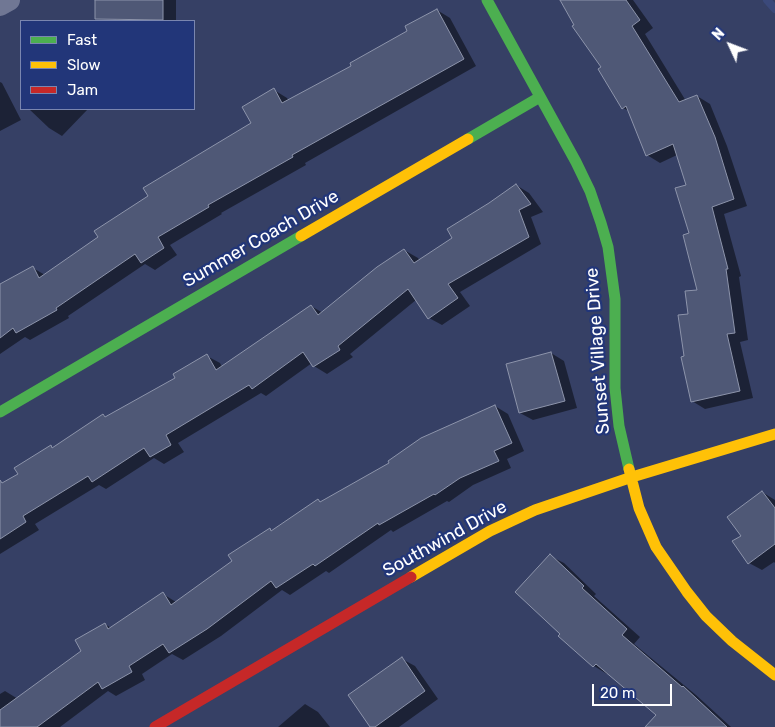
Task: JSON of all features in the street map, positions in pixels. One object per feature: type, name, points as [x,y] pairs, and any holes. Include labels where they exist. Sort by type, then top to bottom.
[{"type":"street","points":[[0,5],[9,0]]},
{"type":"street","name":"Sunset Village Drive","points":[[487,0],[576,162],[590,190],[602,223],[608,247],[615,299],[615,388],[619,426],[639,508],[656,547],[686,592],[706,616],[732,641],[775,675]]},
{"type":"street","name":"Summer Coach Drive","points":[[0,412],[540,97]]},
{"type":"street","name":"Southwind Drive","points":[[155,727],[490,531],[535,510],[632,477],[775,434]]},
{"type":"building","points":[[95,0],[163,0],[163,20],[95,19]]},
{"type":"building","points":[[560,0],[626,0],[640,20],[632,26],[679,102],[697,95],[715,137],[734,199],[712,207],[728,269],[726,269],[735,333],[727,334],[740,391],[691,402],[681,357],[684,356],[678,315],[688,314],[685,291],[697,290],[683,235],[689,233],[675,188],[686,185],[673,144],[646,156],[626,106],[622,109],[598,69],[601,67],[572,26],[574,25]]},
{"type":"building","points":[[437,9],[464,59],[292,155],[293,157],[208,205],[209,207],[158,237],[164,248],[141,263],[135,254],[56,308],[57,310],[16,333],[13,328],[0,338],[0,284],[33,266],[39,278],[98,237],[94,231],[148,196],[143,188],[251,123],[242,107],[274,88],[282,103],[351,66],[350,63],[407,31],[405,26]]},
{"type":"building","points":[[516,184],[531,204],[519,210],[529,237],[448,284],[458,298],[428,319],[408,289],[338,346],[340,350],[313,367],[303,352],[252,389],[249,385],[166,435],[171,445],[150,457],[144,448],[92,482],[88,476],[23,516],[26,522],[0,539],[0,480],[2,483],[18,474],[14,468],[51,445],[52,448],[103,414],[105,417],[175,378],[173,374],[207,354],[216,370],[311,305],[318,315],[377,267],[404,249],[414,263],[452,238],[447,229]]},
{"type":"building","points":[[551,352],[565,401],[519,413],[506,364]]},
{"type":"building","points":[[495,405],[512,443],[494,451],[499,461],[460,478],[435,495],[379,525],[378,523],[315,566],[313,564],[276,588],[271,581],[207,629],[169,653],[163,644],[129,666],[132,672],[102,689],[98,682],[37,727],[0,727],[0,710],[81,651],[75,640],[105,623],[108,629],[163,592],[171,605],[232,561],[228,555],[270,528],[271,531],[318,499],[320,502],[389,463],[388,461],[421,438]]},
{"type":"building","points":[[762,491],[775,508],[775,544],[748,564],[732,541],[741,536],[727,517]]},
{"type":"building","points":[[550,554],[584,586],[582,588],[627,629],[622,635],[683,686],[727,727],[645,727],[656,715],[596,664],[593,667],[558,636],[560,634],[515,592]]},
{"type":"building","points":[[402,657],[425,691],[375,727],[370,727],[348,695]]},
{"type":"waterway","points":[[767,0],[775,9]]},
{"type":"traffic: fast","points":[[487,0],[576,162],[590,191],[601,223],[608,247],[615,299],[615,388],[619,426],[629,469]]},
{"type":"traffic: fast","points":[[468,139],[540,97]]},
{"type":"traffic: fast","points":[[0,412],[301,236]]},
{"type":"traffic: slow","points":[[301,236],[468,139]]},
{"type":"traffic: slow","points":[[411,577],[490,531],[535,510],[632,477],[775,434]]},
{"type":"traffic: slow","points":[[629,469],[639,508],[656,547],[687,592],[706,616],[732,641],[775,675]]},
{"type":"traffic: jam","points":[[155,727],[411,577]]}]
